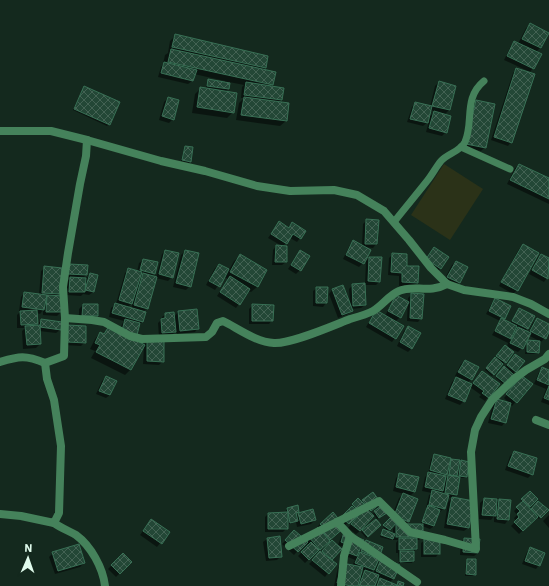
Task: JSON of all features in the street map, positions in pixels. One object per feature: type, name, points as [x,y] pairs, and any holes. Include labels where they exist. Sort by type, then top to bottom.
[{"type":"street","points":[[0,131],[51,131],[257,186],[290,191],[334,190],[350,192],[364,198],[378,207],[394,222],[430,268],[447,284],[464,290],[513,297],[531,304],[549,314]]},
{"type":"street","points":[[0,362],[14,358],[26,357],[45,363],[64,356],[64,287],[68,253],[86,156],[87,140]]},
{"type":"street","points":[[65,318],[104,322],[130,336],[142,339],[206,337],[212,332],[217,323],[224,321],[264,341],[281,342],[313,333],[367,314],[381,306],[394,294],[402,290],[440,288],[447,284]]},
{"type":"street","points":[[289,546],[379,501],[410,532],[476,549],[471,452],[475,430],[492,400],[514,379],[545,359],[549,354]]},
{"type":"street","points":[[45,363],[47,379],[54,400],[61,455],[59,513],[54,523]]},
{"type":"street","points":[[536,420],[549,425]]},
{"type":"street","points":[[0,514],[21,516],[54,523],[76,536],[91,551],[98,564],[105,586]]},
{"type":"street","points":[[337,522],[350,536],[417,582]]},
{"type":"street","points":[[341,586],[344,556],[350,536]]},
{"type":"lane","points":[[394,222],[441,161],[461,147],[466,137],[473,96],[478,87],[484,81]]},
{"type":"lane","points":[[461,147],[510,169]]},
{"type":"green space","points":[[444,164],[483,189],[450,240],[411,215]]},
{"type":"building","points":[[530,23],[549,33],[541,48],[522,39]]},
{"type":"building","points":[[175,34],[268,56],[266,68],[172,47]]},
{"type":"building","points":[[514,41],[542,54],[534,69],[507,56]]},
{"type":"building","points":[[171,49],[276,72],[273,85],[168,62]]},
{"type":"building","points":[[164,62],[197,70],[193,81],[161,73]]},
{"type":"building","points":[[516,68],[535,74],[512,143],[494,137]]},
{"type":"building","points":[[208,79],[230,83],[229,89],[207,86]]},
{"type":"building","points":[[439,81],[456,86],[450,110],[432,106]]},
{"type":"building","points":[[246,82],[284,88],[282,100],[244,95]]},
{"type":"building","points":[[84,86],[120,102],[110,125],[74,109]]},
{"type":"building","points":[[200,87],[237,93],[234,113],[197,107]]},
{"type":"building","points":[[168,97],[179,100],[174,120],[162,116]]},
{"type":"building","points":[[244,97],[289,103],[287,121],[241,115]]},
{"type":"building","points":[[476,100],[495,104],[486,148],[466,144]]},
{"type":"building","points":[[415,102],[432,106],[428,123],[410,119]]},
{"type":"building","points":[[434,111],[451,116],[447,133],[429,128]]},
{"type":"building","points":[[185,146],[193,147],[191,162],[182,160]]},
{"type":"building","points":[[519,164],[549,178],[549,199],[510,180]]},
{"type":"building","points":[[366,219],[379,220],[377,244],[365,244]]},
{"type":"building","points":[[279,221],[289,228],[292,222],[306,231],[301,239],[293,234],[287,244],[271,234]]},
{"type":"building","points":[[353,240],[371,250],[364,264],[346,255]]},
{"type":"building","points":[[523,244],[539,253],[518,291],[501,282]]},
{"type":"building","points":[[276,245],[287,246],[287,262],[275,262]]},
{"type":"building","points":[[434,247],[449,257],[441,269],[426,259]]},
{"type":"building","points":[[165,250],[179,253],[173,278],[159,274]]},
{"type":"building","points":[[185,250],[199,253],[191,287],[176,283]]},
{"type":"building","points":[[300,250],[310,256],[301,271],[291,265]]},
{"type":"building","points":[[392,253],[407,254],[407,266],[419,266],[418,283],[402,282],[402,273],[391,272]]},
{"type":"building","points":[[240,254],[267,270],[258,287],[230,272]]},
{"type":"building","points":[[541,254],[549,258],[548,279],[532,270]]},
{"type":"building","points":[[369,257],[382,257],[380,282],[368,281]]},
{"type":"building","points":[[143,259],[158,262],[155,274],[140,270]]},
{"type":"building","points":[[456,261],[468,267],[460,283],[447,277]]},
{"type":"building","points":[[69,264],[88,265],[87,275],[68,274]]},
{"type":"building","points":[[219,264],[229,269],[220,287],[209,281]]},
{"type":"building","points":[[44,266],[62,268],[60,294],[42,293]]},
{"type":"building","points":[[128,268],[142,272],[132,304],[119,300]]},
{"type":"building","points":[[90,273],[98,275],[94,292],[85,290]]},
{"type":"building","points":[[143,273],[157,277],[148,309],[134,305]]},
{"type":"building","points":[[230,276],[250,289],[240,305],[220,292]]},
{"type":"building","points":[[70,277],[86,278],[85,292],[69,292]]},
{"type":"building","points":[[365,283],[366,305],[353,306],[352,284]]},
{"type":"building","points":[[343,285],[353,311],[342,315],[332,289]]},
{"type":"building","points":[[316,287],[328,287],[327,303],[316,303]]},
{"type":"building","points":[[24,292],[47,295],[44,310],[22,307]]},
{"type":"building","points":[[411,293],[424,294],[422,319],[410,318]]},
{"type":"building","points":[[47,295],[63,296],[62,312],[46,312]]},
{"type":"building","points":[[396,295],[409,302],[401,318],[388,311]]},
{"type":"building","points":[[495,298],[511,306],[505,319],[489,311]]},
{"type":"building","points":[[115,303],[146,312],[143,322],[112,313]]},
{"type":"building","points":[[83,304],[98,304],[98,316],[82,316]]},
{"type":"building","points":[[252,304],[274,305],[273,321],[252,321]]},
{"type":"building","points":[[519,308],[535,316],[528,329],[512,321]]},
{"type":"building","points":[[197,309],[199,329],[180,331],[178,311]]},
{"type":"building","points":[[37,310],[38,324],[21,325],[20,311]]},
{"type":"building","points":[[376,310],[404,326],[396,339],[369,323]]},
{"type":"building","points":[[174,312],[176,332],[162,333],[161,319],[165,318],[165,313]]},
{"type":"building","points":[[501,318],[517,326],[511,339],[495,331]]},
{"type":"building","points":[[537,318],[549,324],[549,332],[546,339],[530,331]]},
{"type":"building","points":[[41,319],[62,322],[61,330],[40,327]]},
{"type":"building","points":[[125,319],[140,323],[137,335],[122,331]]},
{"type":"building","points":[[40,325],[41,344],[27,345],[25,326]]},
{"type":"building","points":[[67,325],[86,326],[86,343],[67,342]]},
{"type":"building","points":[[109,326],[145,345],[131,370],[96,352],[100,345],[95,343],[100,332],[104,334]]},
{"type":"building","points":[[408,326],[421,333],[412,349],[400,342]]},
{"type":"building","points":[[518,327],[531,333],[523,349],[510,343]]},
{"type":"building","points":[[527,340],[540,341],[539,353],[527,352]]},
{"type":"building","points":[[147,341],[164,341],[164,362],[147,361]]},
{"type":"building","points":[[505,345],[514,352],[506,363],[496,356]]},
{"type":"building","points":[[515,354],[525,361],[516,372],[507,365]]},
{"type":"building","points":[[495,357],[503,364],[494,375],[486,368]]},
{"type":"building","points":[[465,360],[479,367],[472,380],[458,372]]},
{"type":"building","points":[[504,366],[514,375],[506,384],[496,376]]},
{"type":"building","points":[[542,367],[549,370],[549,385],[537,380]]},
{"type":"building","points":[[482,371],[500,384],[489,398],[482,393],[484,391],[473,383]]},
{"type":"building","points":[[106,376],[117,381],[110,395],[99,391]]},
{"type":"building","points":[[522,376],[533,384],[517,403],[506,394]]},
{"type":"building","points":[[456,377],[472,384],[465,402],[448,395]]},
{"type":"building","points":[[549,386],[549,400],[544,398]]},
{"type":"building","points":[[497,399],[511,403],[506,423],[491,419]]},
{"type":"building","points":[[514,451],[537,458],[533,475],[508,466]]},
{"type":"building","points":[[434,454],[451,458],[447,475],[430,470]]},
{"type":"building","points":[[451,459],[460,460],[457,476],[449,475]]},
{"type":"building","points":[[461,460],[469,462],[467,477],[459,476]]},
{"type":"building","points":[[428,472],[446,476],[443,491],[425,487]]},
{"type":"building","points":[[399,473],[419,477],[415,492],[396,487]]},
{"type":"building","points":[[448,475],[460,477],[457,495],[445,493]]},
{"type":"building","points":[[432,490],[449,495],[445,509],[429,505]]},
{"type":"building","points":[[530,491],[538,499],[530,507],[521,499]]},
{"type":"building","points":[[373,492],[381,503],[371,511],[362,500]]},
{"type":"building","points":[[403,493],[418,499],[409,522],[394,516]]},
{"type":"building","points":[[452,497],[474,501],[469,528],[447,524]]},
{"type":"building","points":[[358,498],[365,505],[359,511],[352,504]]},
{"type":"building","points":[[484,498],[497,499],[496,516],[482,515]]},
{"type":"building","points":[[499,499],[511,500],[509,520],[497,519]]},
{"type":"building","points":[[523,501],[538,517],[523,531],[514,522],[519,517],[517,514],[520,511],[516,507]]},
{"type":"building","points":[[538,501],[549,510],[541,518],[531,509]]},
{"type":"building","points":[[384,504],[390,511],[379,518],[374,511]]},
{"type":"building","points":[[298,505],[299,512],[296,513],[298,521],[290,523],[287,508]]},
{"type":"building","points":[[428,505],[440,510],[434,526],[422,522]]},
{"type":"building","points":[[352,506],[360,513],[349,524],[341,517]]},
{"type":"building","points":[[365,508],[374,516],[360,531],[351,524]]},
{"type":"building","points":[[313,509],[316,520],[301,524],[298,513]]},
{"type":"building","points":[[288,512],[288,529],[268,529],[268,513]]},
{"type":"building","points":[[333,512],[345,527],[330,540],[320,528],[322,526],[320,524]]},
{"type":"building","points":[[392,516],[397,522],[390,530],[383,525]]},
{"type":"building","points":[[151,519],[170,532],[162,544],[143,531]]},
{"type":"building","points":[[376,519],[381,525],[368,537],[362,530]]},
{"type":"building","points":[[396,524],[423,524],[423,537],[396,537]]},
{"type":"building","points":[[318,527],[330,541],[320,550],[308,536]]},
{"type":"building","points":[[383,529],[395,534],[393,539],[381,535]]},
{"type":"building","points":[[294,530],[308,542],[298,552],[285,540]]},
{"type":"building","points":[[344,532],[364,540],[357,556],[343,551],[346,544],[341,542]]},
{"type":"building","points":[[280,536],[282,557],[269,558],[267,538]]},
{"type":"building","points":[[399,538],[417,538],[417,549],[399,550]]},
{"type":"building","points":[[464,538],[480,539],[478,553],[463,552]]},
{"type":"building","points":[[424,539],[440,539],[440,554],[424,554]]},
{"type":"building","points":[[332,540],[342,549],[332,560],[322,551]]},
{"type":"building","points":[[366,540],[383,547],[379,558],[361,551]]},
{"type":"building","points":[[311,542],[319,550],[309,560],[301,552]]},
{"type":"building","points":[[79,544],[85,563],[58,571],[52,552]]},
{"type":"building","points":[[530,547],[545,553],[540,566],[525,561]]},
{"type":"building","points":[[320,551],[337,564],[329,574],[312,560]]},
{"type":"building","points":[[400,551],[414,551],[414,561],[400,562]]},
{"type":"building","points":[[360,552],[379,559],[374,570],[355,563]]},
{"type":"building","points":[[123,553],[132,562],[120,574],[111,565]]},
{"type":"building","points":[[382,557],[400,565],[394,579],[376,571]]},
{"type":"building","points":[[467,559],[476,559],[476,575],[466,574]]},
{"type":"building","points":[[342,563],[363,567],[358,586],[337,583]]},
{"type":"building","points":[[365,570],[379,575],[375,586],[359,586]]},
{"type":"building","points":[[380,578],[397,585],[377,586]]},
{"type":"building","points":[[398,581],[404,583],[403,586],[397,586]]}]
